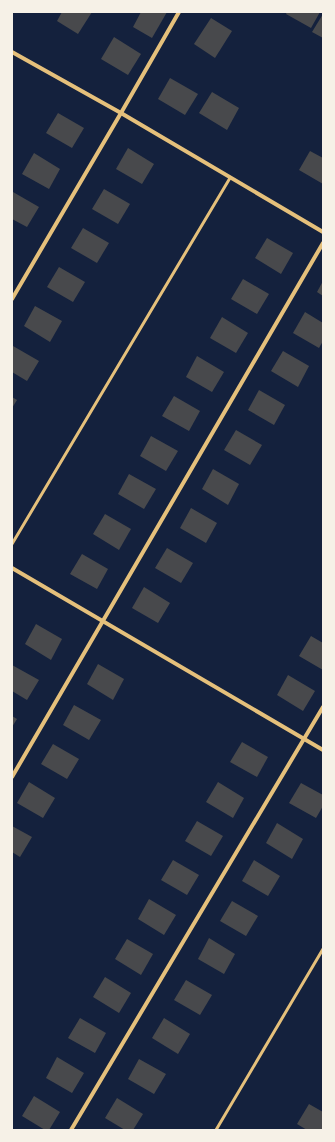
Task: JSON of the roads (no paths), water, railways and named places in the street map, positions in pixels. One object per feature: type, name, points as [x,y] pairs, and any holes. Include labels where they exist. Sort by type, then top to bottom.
[{"type":"street","points":[[12,299],[122,113],[179,12]]},
{"type":"street","points":[[12,52],[122,113],[323,232]]},
{"type":"street","points":[[12,777],[323,243]]},
{"type":"street","points":[[12,568],[323,750]]},
{"type":"street","points":[[71,1130],[323,707]]},
{"type":"lane","points":[[12,544],[230,178]]},
{"type":"lane","points":[[216,1130],[323,949]]}]
